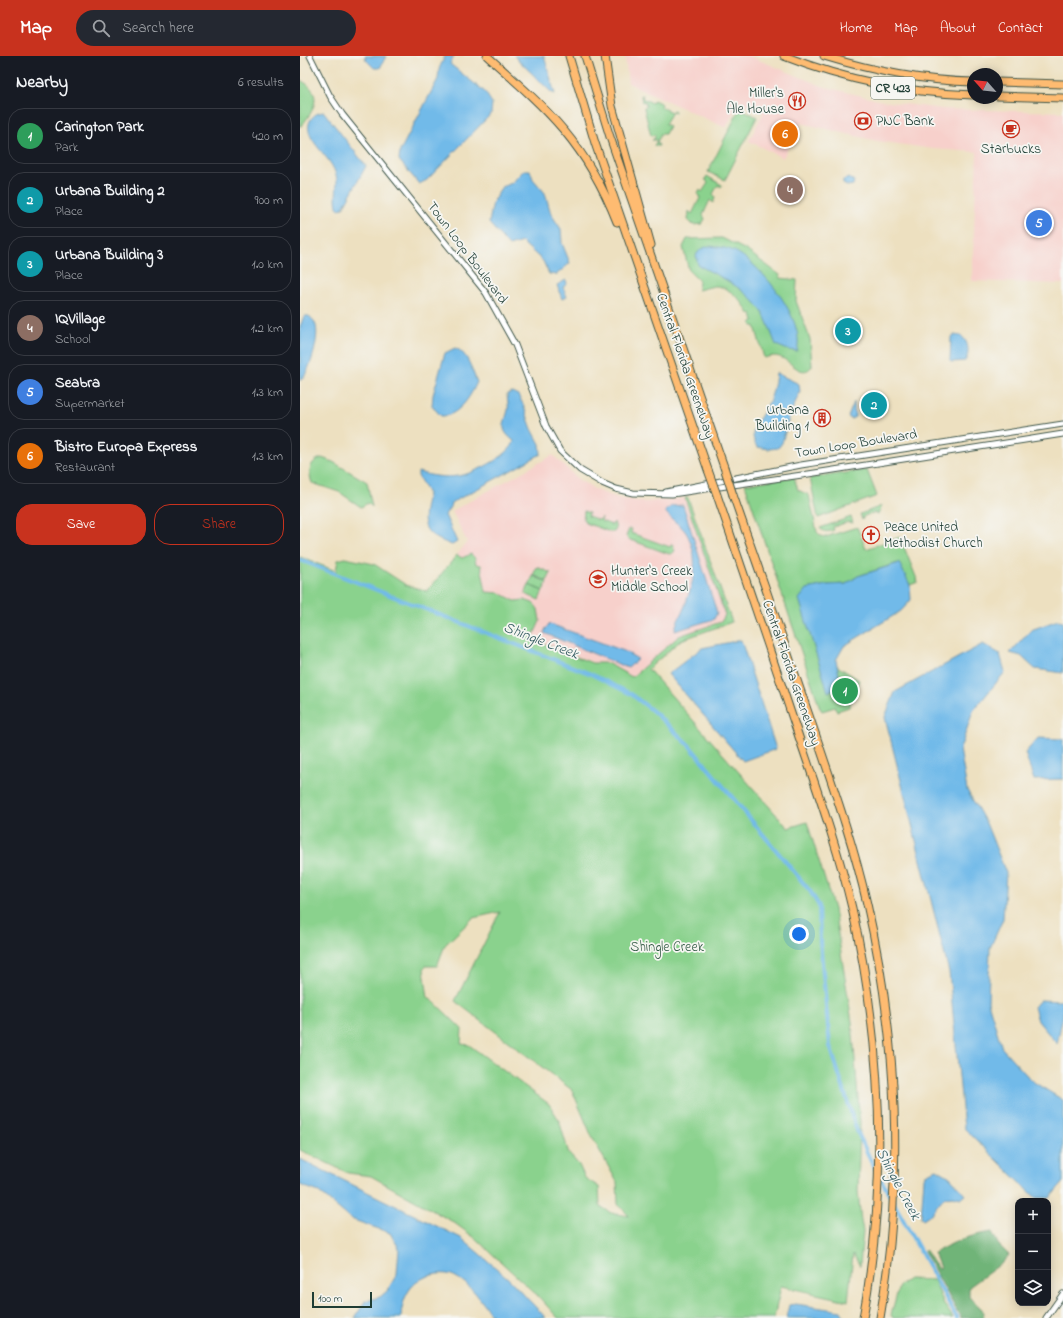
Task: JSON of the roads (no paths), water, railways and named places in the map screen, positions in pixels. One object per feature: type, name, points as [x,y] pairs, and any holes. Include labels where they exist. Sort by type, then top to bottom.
[{"type":"highway","points":[[487,56],[545,108],[581,150],[608,199],[651,307]]},
{"type":"highway","name":"Central Florida GreeneWay","points":[[569,56],[584,108],[651,307],[825,815],[851,905],[864,968],[873,1033],[878,1098],[878,1155],[874,1243],[864,1316]]},
{"type":"highway","name":"Central Florida GreeneWay","points":[[585,56],[596,97],[838,803],[866,901],[881,973],[891,1053],[894,1126],[894,1185],[889,1251],[880,1318]]},
{"type":"highway","points":[[605,56],[612,106],[666,301]]},
{"type":"highway","name":"CR 423","points":[[784,56],[829,72],[878,85],[921,92],[967,96]]},
{"type":"highway","name":"CR 423","points":[[824,56],[854,65],[906,76],[967,81]]},
{"type":"highway","points":[[1003,82],[1063,84]]},
{"type":"highway","points":[[1003,96],[1063,98]]},
{"type":"street","name":"Town Loop Boulevard","points":[[310,56],[330,96],[342,114],[486,293],[515,345],[546,426],[560,451],[580,470],[602,483],[616,489],[633,493],[653,495],[802,475],[1063,434]]},
{"type":"street","name":"Town Loop Boulevard","points":[[653,495],[691,485],[801,465],[1063,424]]},
{"type":"street","points":[[1046,1318],[1063,1294]]},
{"type":"water","points":[[365,56],[386,56],[380,68],[374,68],[366,60]]},
{"type":"water","points":[[445,56],[454,56],[450,64],[485,92],[492,103],[491,114],[427,180],[419,184],[399,160],[400,151],[438,79],[439,69]]},
{"type":"water","points":[[514,56],[544,56],[555,94],[551,92]]},
{"type":"water","points":[[324,112],[366,166],[343,208],[338,209],[336,200],[337,181],[335,172],[332,165],[312,139],[309,132],[311,119],[316,114]]},
{"type":"water","points":[[524,170],[530,170],[533,179],[545,193],[551,214],[561,229],[562,243],[570,263],[556,275],[549,274],[543,261],[522,242],[509,246],[489,223],[493,202],[502,187],[512,183]]},
{"type":"water","points":[[849,178],[854,181],[853,185],[847,186],[843,184],[843,180]]},
{"type":"water","points":[[709,246],[724,248],[738,253],[748,260],[770,282],[789,310],[795,325],[798,339],[797,351],[788,350],[776,345],[763,313],[750,297],[734,285],[698,265],[696,255],[701,249]]},
{"type":"water","points":[[566,280],[567,284],[563,287],[567,297],[562,299],[557,285]]},
{"type":"water","points":[[304,316],[309,316],[314,321],[317,336],[311,362],[304,377],[300,381],[300,327]]},
{"type":"water","points":[[954,335],[961,336],[966,341],[968,355],[965,361],[950,361],[951,337]]},
{"type":"water","points":[[455,348],[463,353],[477,382],[463,405],[453,413],[441,416],[432,406],[433,395],[445,353]]},
{"type":"water","points":[[776,373],[799,384],[800,392],[790,414],[782,443],[778,448],[769,449],[757,447],[754,441],[754,430],[770,400],[774,388]]},
{"type":"water","points":[[512,392],[518,395],[523,404],[532,429],[540,444],[541,454],[453,502],[445,515],[457,542],[452,545],[441,541],[428,532],[425,526],[424,520],[428,494],[418,476],[418,472],[433,476],[453,477],[472,472],[499,458],[512,446],[514,441],[504,430],[508,408],[507,394]]},
{"type":"water","points":[[854,402],[855,417],[851,419],[848,417]]},
{"type":"water","points":[[683,505],[717,613],[714,619],[675,631],[692,581],[694,572],[694,554],[686,532],[670,518],[665,511],[672,506]]},
{"type":"water","points":[[899,563],[910,585],[911,600],[901,611],[844,646],[836,660],[839,675],[837,687],[828,692],[799,599],[807,589],[826,585],[846,584],[858,576]]},
{"type":"water","points":[[1058,620],[1063,621],[1063,673],[1035,669],[1021,656],[1010,653],[1031,630]]},
{"type":"water","points":[[550,624],[624,651],[638,659],[628,668],[544,633]]},
{"type":"water","points":[[741,640],[776,749],[743,761],[668,674],[702,648]]},
{"type":"water","points":[[983,644],[1000,654],[1005,672],[973,711],[960,749],[967,790],[986,823],[1006,873],[1003,919],[990,948],[988,1002],[1002,1048],[1032,1081],[1063,1100],[1063,1182],[1050,1198],[1036,1198],[964,1128],[949,972],[885,717],[895,692]]},
{"type":"water","points":[[1038,738],[1063,739],[1063,779],[1034,780],[1025,753]]},
{"type":"water","points":[[1040,1000],[1063,1001],[1063,1015],[1057,1044],[1038,1021],[1034,1007]]},
{"type":"water","points":[[300,1159],[461,1238],[509,1279],[546,1318],[493,1318],[468,1285],[453,1276],[441,1274],[425,1277],[413,1285],[403,1303],[401,1318],[355,1318],[365,1301],[380,1297],[387,1291],[397,1274],[399,1248],[390,1233],[351,1219],[319,1192],[300,1185]]},
{"type":"water","points":[[937,1169],[950,1177],[966,1195],[961,1198],[953,1196],[944,1197],[929,1216],[923,1220],[921,1218],[924,1178],[927,1173]]},
{"type":"water","points":[[796,1304],[841,1311],[845,1318],[786,1318],[789,1305]]},
{"type":"waterway","name":"Shingle Creek","points":[[300,560],[591,674],[631,694],[654,712],[689,745],[810,891],[819,906],[820,942],[830,1046],[857,1131],[871,1161],[957,1318]]},
{"type":"place","name":"Miller's Ale House","points":[[797,101]]},
{"type":"place","name":"PNC Bank","points":[[863,121]]},
{"type":"place","name":"Starbucks","points":[[1011,129]]},
{"type":"place","name":"Bistro Europa Express","points":[[785,134]]},
{"type":"place","name":"IQVillage","points":[[790,190]]},
{"type":"place","name":"Seabra","points":[[1039,223]]},
{"type":"place","name":"Urbana Building 3","points":[[848,331]]},
{"type":"place","name":"Urbana Building 2","points":[[874,405]]},
{"type":"place","name":"Urbana Building 1","points":[[822,418]]},
{"type":"place","name":"Peace United Methodist Church","points":[[871,535]]},
{"type":"place","name":"Hunter's Creek Middle School","points":[[598,579]]},
{"type":"place","name":"Carington Park","points":[[845,691]]}]
